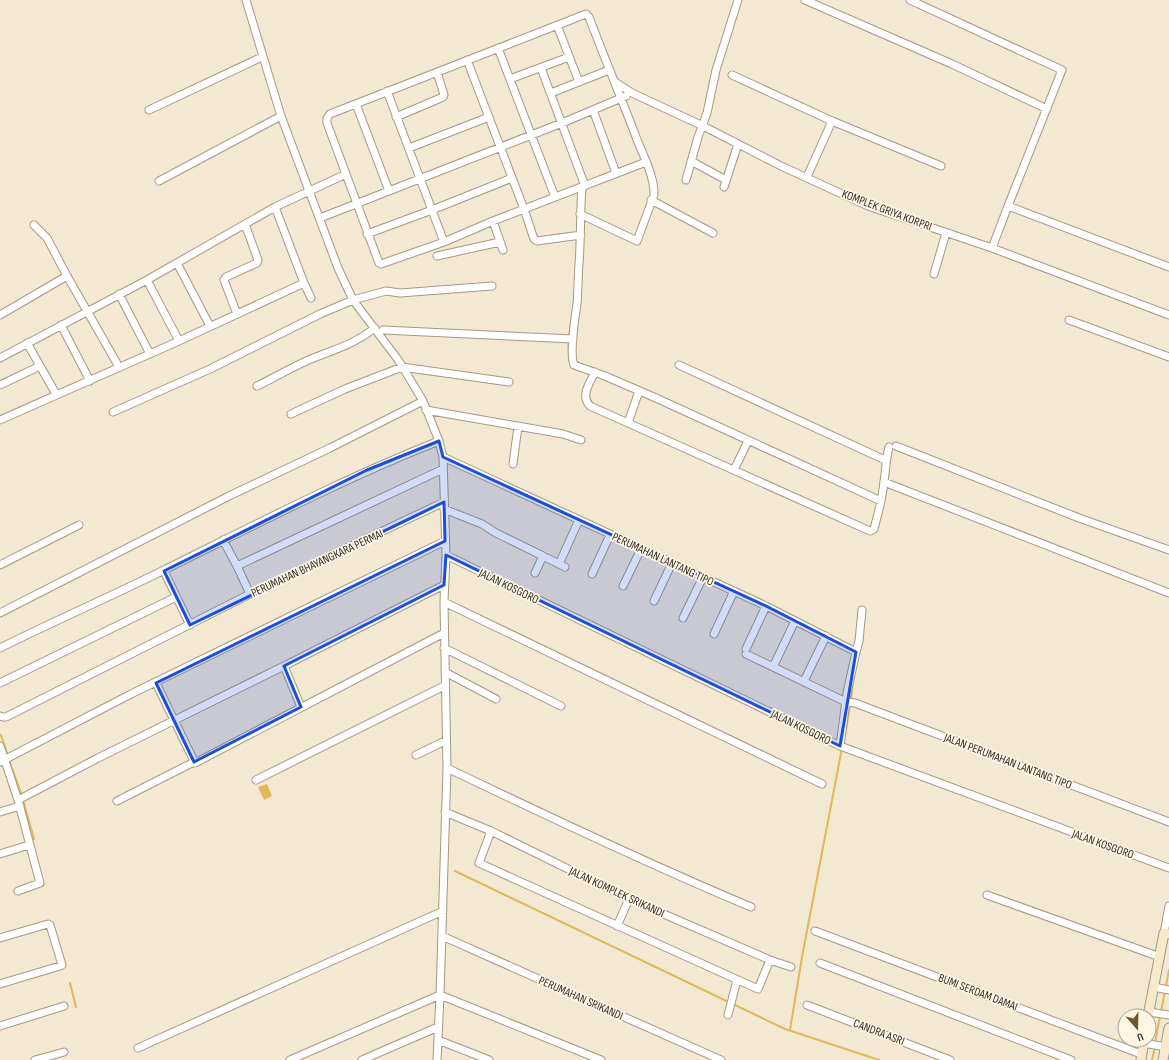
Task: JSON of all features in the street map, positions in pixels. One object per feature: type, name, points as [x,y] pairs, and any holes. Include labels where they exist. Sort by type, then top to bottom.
[{"type":"street","points":[[246,0],[262,58],[281,116],[338,268],[353,300],[375,328],[402,367],[422,401],[439,441],[443,457],[446,555],[444,585],[444,648],[446,685],[445,741],[447,768],[437,1060]]},
{"type":"street","points":[[686,180],[707,114],[716,70],[738,0]]},
{"type":"street","points":[[805,0],[952,64],[1047,109]]},
{"type":"street","points":[[910,0],[1061,69],[1062,71],[992,248]]},
{"type":"street","points":[[580,214],[637,241],[654,189],[646,162],[622,98],[609,70],[588,15],[586,14],[386,91],[330,114],[326,118],[367,234],[379,263],[381,264],[444,242],[493,221],[646,162]]},
{"type":"street","points":[[557,25],[579,82]]},
{"type":"street","points":[[498,48],[555,197]]},
{"type":"street","points":[[510,79],[569,57]]},
{"type":"street","points":[[149,110],[262,58]]},
{"type":"street","points":[[467,60],[524,209],[533,238],[536,241],[581,235]]},
{"type":"street","points":[[541,68],[584,186],[580,214],[581,235],[577,304],[573,339],[572,360],[574,365],[595,372],[639,391],[881,501]]},
{"type":"street","points":[[551,93],[609,70]]},
{"type":"street","points":[[396,116],[443,98],[444,95],[437,72]]},
{"type":"street","points":[[732,75],[832,121],[941,166]]},
{"type":"street","name":"KOMPLEK GRIYA KORPRI","points":[[615,82],[632,93],[806,177],[882,211],[992,248],[1169,315]]},
{"type":"street","points":[[386,91],[444,242]]},
{"type":"street","points":[[320,218],[562,123],[632,93]]},
{"type":"street","points":[[356,104],[389,191]]},
{"type":"street","points":[[593,110],[616,173]]},
{"type":"street","points":[[159,181],[281,116]]},
{"type":"street","points":[[408,148],[489,117]]},
{"type":"street","points":[[806,177],[832,121]]},
{"type":"street","points":[[691,161],[725,184],[738,144]]},
{"type":"street","points":[[0,358],[61,326],[87,310],[147,280],[276,207],[346,174]]},
{"type":"street","points":[[367,234],[512,178]]},
{"type":"street","points":[[651,200],[713,234]]},
{"type":"street","points":[[1008,206],[1169,267]]},
{"type":"street","points":[[276,207],[311,298]]},
{"type":"street","points":[[493,221],[503,250]]},
{"type":"street","points":[[237,314],[224,280],[257,263],[258,260],[245,224]]},
{"type":"street","points":[[34,225],[46,238],[119,367]]},
{"type":"street","points":[[934,274],[946,233]]},
{"type":"street","points":[[437,256],[500,242]]},
{"type":"street","points":[[177,263],[210,326]]},
{"type":"street","points":[[0,315],[67,276]]},
{"type":"street","points":[[147,280],[179,341]]},
{"type":"street","points":[[0,420],[179,341],[304,283]]},
{"type":"street","points":[[113,412],[217,366],[320,314],[353,300],[386,291],[400,293],[492,286]]},
{"type":"street","points":[[119,294],[150,354]]},
{"type":"street","points":[[1069,320],[1169,357]]},
{"type":"street","points":[[61,326],[90,381]]},
{"type":"street","points":[[257,386],[315,357],[349,345],[362,338],[375,328]]},
{"type":"street","points":[[383,330],[573,339]]},
{"type":"street","points":[[27,343],[56,394]]},
{"type":"street","points":[[679,365],[885,460]]},
{"type":"street","points":[[0,385],[40,366]]},
{"type":"street","points":[[291,414],[345,389],[402,367],[509,382]]},
{"type":"street","points":[[595,372],[586,394],[586,402],[590,406],[870,530],[874,529],[881,501],[885,460],[892,446],[1079,518],[1169,550]]},
{"type":"street","points":[[628,423],[639,391]]},
{"type":"street","points":[[0,613],[229,496],[330,448],[422,401]]},
{"type":"street","points":[[426,410],[563,434],[581,440]]},
{"type":"street","points":[[513,464],[518,426]]},
{"type":"street","points":[[734,470],[748,440]]},
{"type":"street","points":[[0,648],[164,570],[367,470],[439,441]]},
{"type":"street","name":"PERUMAHAN LANTANG TIPO","points":[[443,457],[766,606],[856,652]]},
{"type":"street","points":[[237,566],[443,469]]},
{"type":"street","points":[[884,482],[1169,593]]},
{"type":"street","points":[[444,505],[543,556],[535,573]]},
{"type":"street","name":"PERUMAHAN BHAYANGKARA PERMAI","points":[[0,716],[6,716],[250,594],[444,505]]},
{"type":"street","points":[[547,558],[562,565],[579,520]]},
{"type":"street","points":[[0,565],[79,525]]},
{"type":"street","points":[[592,574],[610,535]]},
{"type":"street","points":[[223,540],[250,594]]},
{"type":"street","points":[[5,760],[57,732],[445,541]]},
{"type":"street","points":[[623,586],[640,548]]},
{"type":"street","name":"JALAN KOSGORO","points":[[446,555],[842,747],[1169,868]]},
{"type":"street","points":[[654,601],[672,563]]},
{"type":"street","points":[[164,570],[190,625]]},
{"type":"street","points":[[683,618],[703,577]]},
{"type":"street","points":[[0,812],[98,758],[444,585]]},
{"type":"street","points":[[714,634],[734,591]]},
{"type":"street","points":[[0,683],[176,597]]},
{"type":"street","points":[[444,602],[822,784]]},
{"type":"street","points":[[766,606],[746,652],[773,667],[846,702]]},
{"type":"street","points":[[842,747],[846,702],[856,652],[860,641],[862,610]]},
{"type":"street","points":[[773,667],[795,621]]},
{"type":"street","points":[[117,801],[194,762],[197,762],[444,633]]},
{"type":"street","points":[[804,681],[826,636]]},
{"type":"street","points":[[444,648],[561,706]]},
{"type":"street","points":[[284,666],[302,707]]},
{"type":"street","points":[[445,672],[496,699]]},
{"type":"street","points":[[156,683],[194,762]]},
{"type":"street","points":[[256,780],[446,685]]},
{"type":"street","name":"JALAN PERUMAHAN LANTANG TIPO","points":[[846,702],[855,703],[1169,822]]},
{"type":"street","points":[[416,755],[445,741]]},
{"type":"street","points":[[0,746],[21,801],[29,845],[40,883],[18,891]]},
{"type":"street","points":[[447,768],[689,881],[751,907]]},
{"type":"street","name":"JALAN KOMPLEK SRIKANDI","points":[[445,812],[491,831],[629,899],[770,960],[791,967]]},
{"type":"street","points":[[491,831],[479,863],[758,989],[770,960]]},
{"type":"street","points":[[0,854],[29,845]]},
{"type":"street","points":[[987,895],[1160,957]]},
{"type":"street","points":[[617,926],[629,899]]},
{"type":"street","points":[[1152,1008],[1157,987],[1160,957],[1167,933],[1169,906]]},
{"type":"street","points":[[138,1048],[443,911]]},
{"type":"street","points":[[0,938],[48,924],[50,925],[62,964],[0,984]]},
{"type":"street","name":"BUMI SERDAM DAMAI","points":[[815,930],[1141,1057]]},
{"type":"street","name":"PERUMAHAN SRIKANDI","points":[[442,936],[721,1060]]},
{"type":"street","points":[[820,963],[1071,1060]]},
{"type":"street","points":[[728,1015],[737,980]]},
{"type":"street","points":[[1157,987],[1169,990]]},
{"type":"street","points":[[290,1060],[440,995],[601,1060]]},
{"type":"street","name":"CANDRA ASRI","points":[[807,1005],[950,1060]]},
{"type":"street","points":[[0,1026],[64,1006]]},
{"type":"street","points":[[1157,1014],[1169,1015]]},
{"type":"street","points":[[362,1060],[438,1027]]},
{"type":"street","points":[[1163,1060],[1164,1047],[1169,1028]]},
{"type":"street","points":[[438,1040],[489,1060]]},
{"type":"street","points":[[1157,1045],[1164,1047]]},
{"type":"street","points":[[35,1060],[64,1052]]},
{"type":"highlighted area","points":[[439,441],[443,457],[766,606],[856,652],[840,746],[446,555],[444,585],[284,666],[301,707],[194,762],[156,683],[445,541],[444,502],[190,625],[164,571],[367,470]]},
{"type":"shaded area","points":[[267,784],[272,796],[264,800],[258,787]]},
{"type":"waterway","points":[[851,701],[853,681]]},
{"type":"waterway","points":[[845,736],[850,705]]},
{"type":"waterway","points":[[1,735],[8,756]]},
{"type":"waterway","points":[[790,1030],[802,957],[842,748]]},
{"type":"waterway","points":[[9,760],[22,796]]},
{"type":"waterway","points":[[23,800],[34,839]]},
{"type":"waterway","points":[[455,871],[785,1029],[879,1060]]},
{"type":"waterway","points":[[1161,1012],[1169,970]]},
{"type":"waterway","points":[[70,983],[76,1007]]},
{"type":"waterway","points":[[1157,1032],[1160,1016]]},
{"type":"waterway","points":[[1152,1060],[1155,1048]]}]
